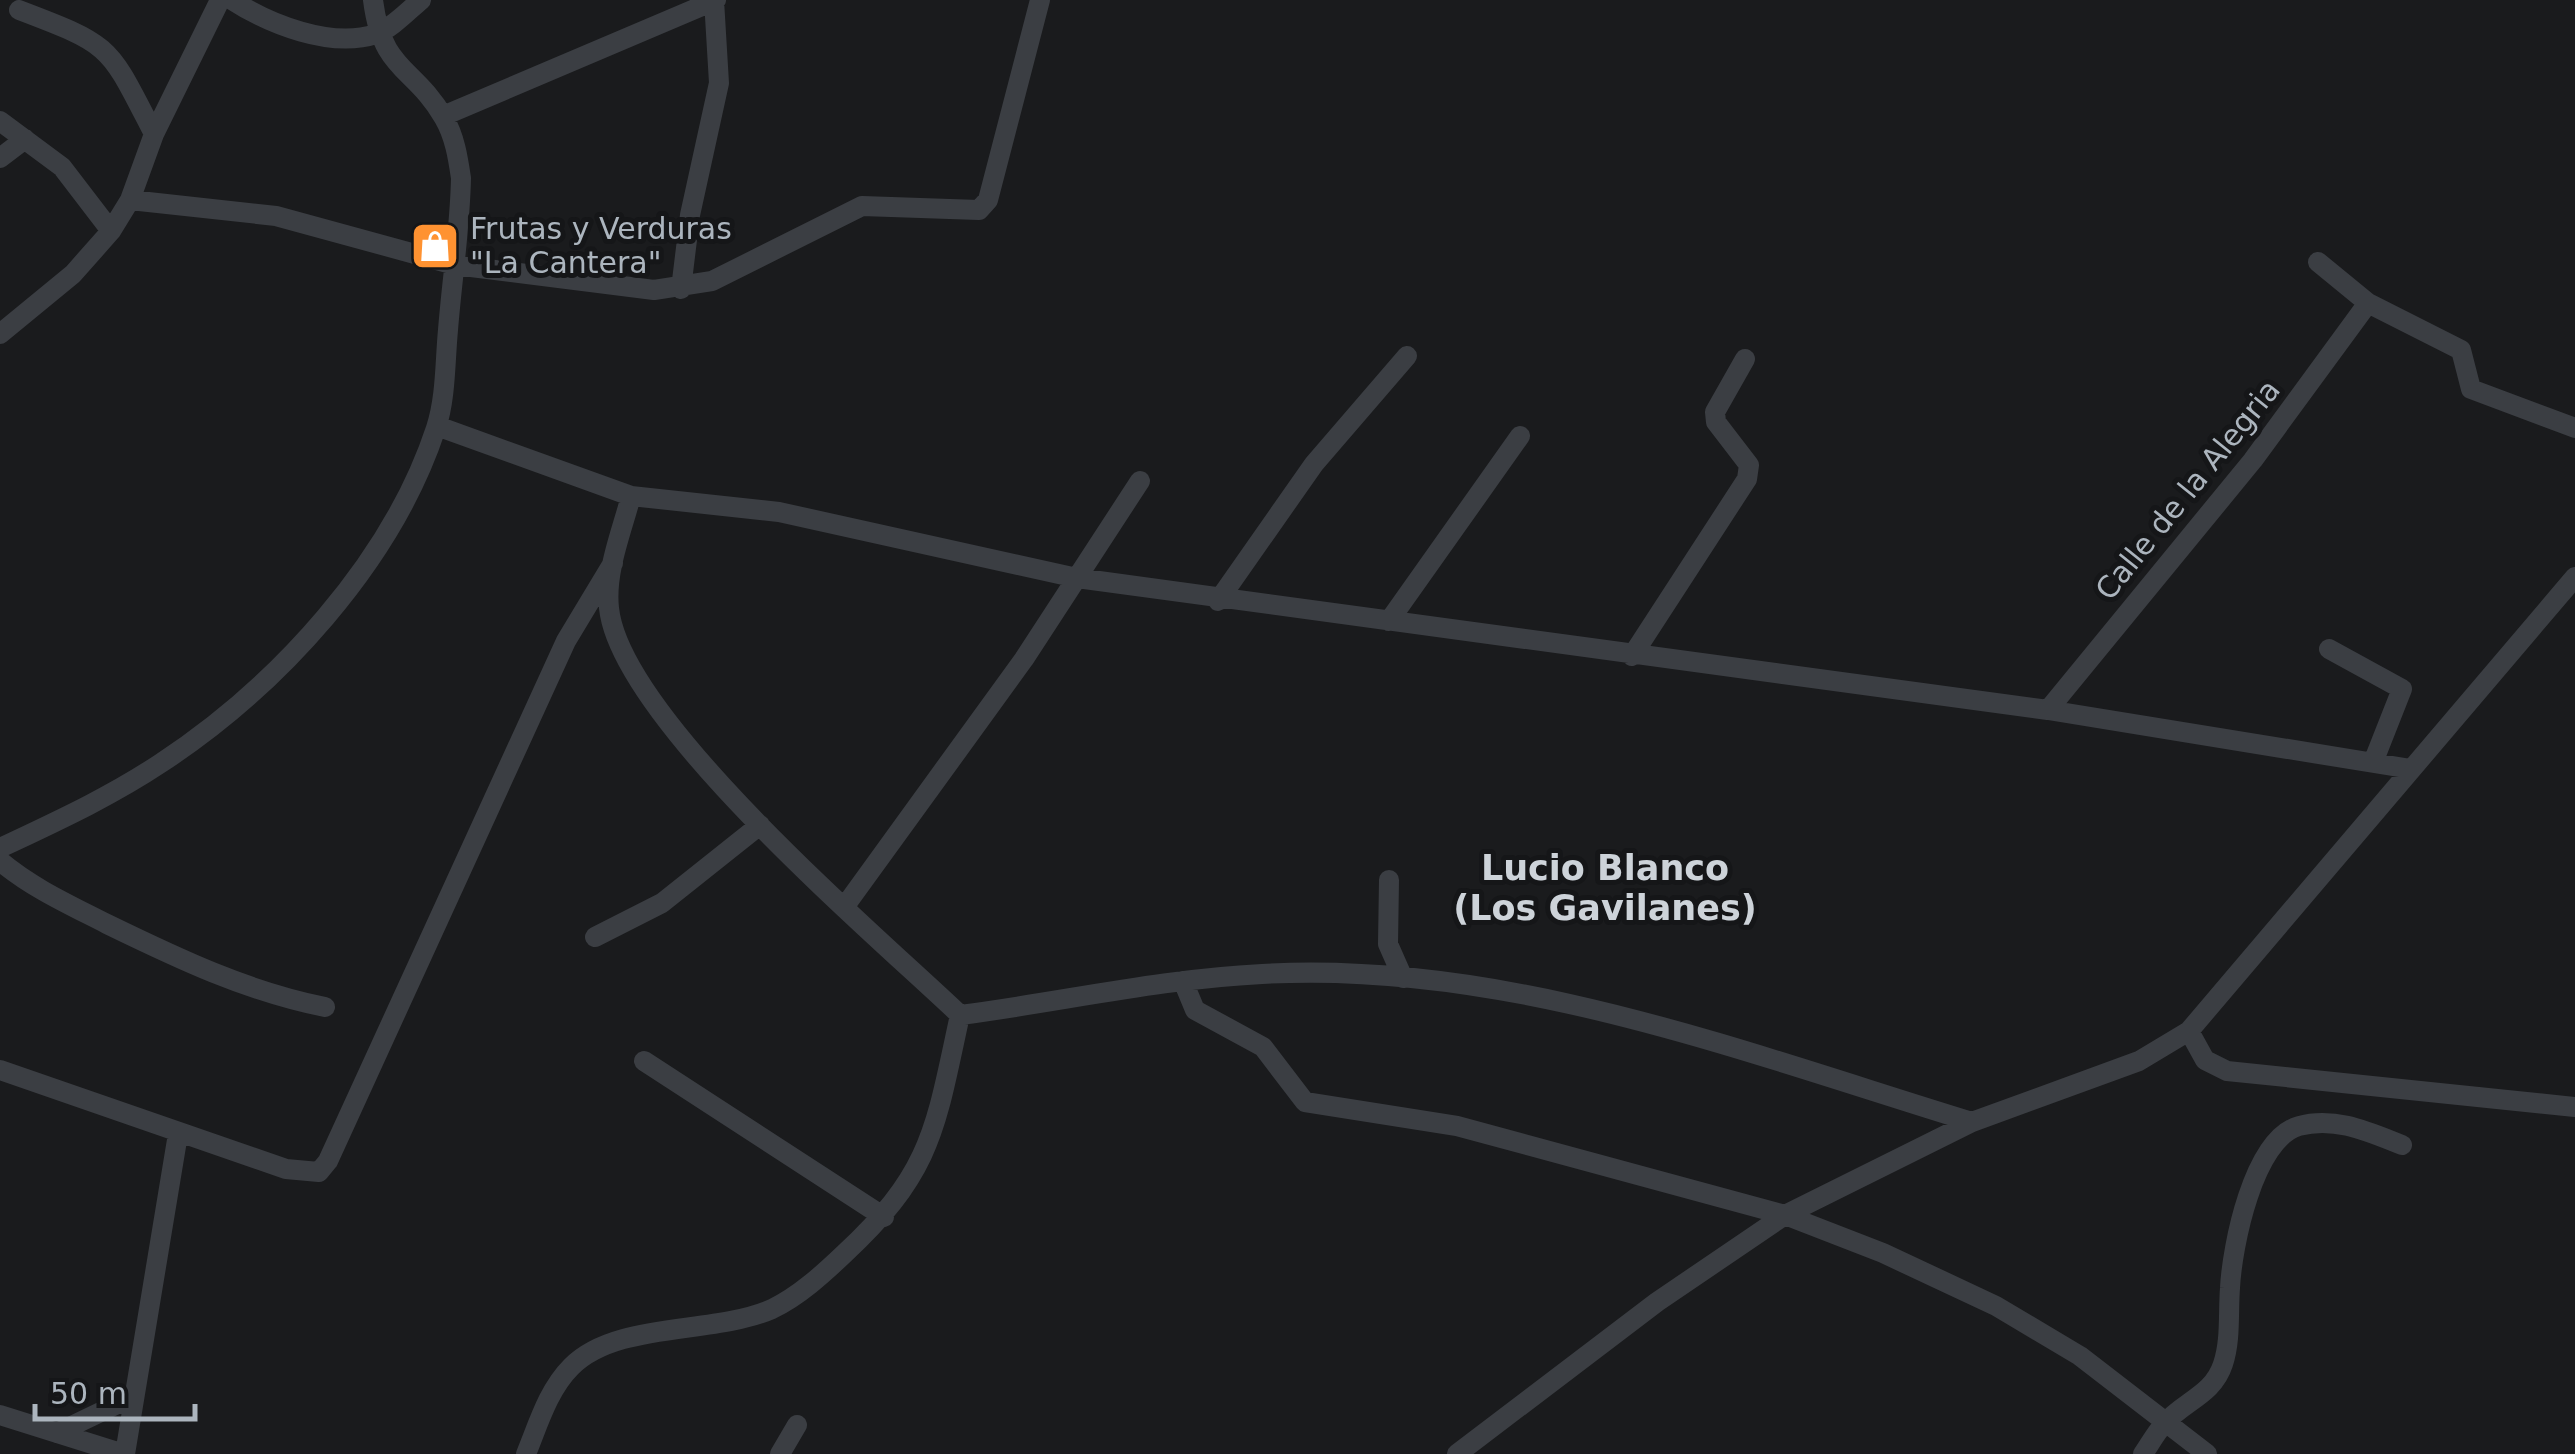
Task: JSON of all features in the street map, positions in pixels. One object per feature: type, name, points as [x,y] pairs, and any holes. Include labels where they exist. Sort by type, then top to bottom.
[{"type":"street","points":[[0,334],[73,274],[111,231],[130,200],[154,134],[220,0]]},
{"type":"street","points":[[232,0],[284,28],[320,34],[377,34],[421,0]]},
{"type":"street","points":[[0,848],[108,796],[163,762],[218,721],[283,660],[373,552],[406,495],[437,426],[456,265],[461,178],[456,146],[443,116],[388,57],[377,34],[373,0]]},
{"type":"street","points":[[443,116],[714,0],[719,83],[690,215],[682,289]]},
{"type":"street","points":[[130,200],[276,216],[456,265],[654,290],[682,289],[712,281],[862,206],[971,212],[988,200],[1040,0]]},
{"type":"street","points":[[19,10],[104,46],[115,58],[154,134]]},
{"type":"street","points":[[0,121],[62,167],[111,231]]},
{"type":"street","points":[[0,158],[25,139]]},
{"type":"street","points":[[2318,262],[2368,303],[2461,350],[2466,381],[2480,395],[2575,428]]},
{"type":"street","name":"Calle de la Alegria","points":[[2048,710],[2254,460],[2368,303]]},
{"type":"street","points":[[1218,600],[1314,464],[1407,356]]},
{"type":"street","points":[[1632,656],[1747,479],[1749,465],[1716,422],[1714,412],[1746,359]]},
{"type":"street","points":[[437,426],[631,496],[779,512],[1077,578],[2048,710],[2411,769]]},
{"type":"street","points":[[1389,621],[1520,436]]},
{"type":"street","points":[[845,906],[934,788],[1140,481]]},
{"type":"street","points":[[631,496],[613,563],[608,607],[618,646],[635,680],[760,824],[960,1016]]},
{"type":"street","points":[[1,1077],[286,1169],[310,1172],[324,1168],[566,641],[613,563]]},
{"type":"street","points":[[1457,1454],[1556,1376],[1784,1215],[1972,1122],[2139,1061],[2189,1030],[2244,971],[2575,577]]},
{"type":"street","points":[[2330,649],[2392,680],[2402,689],[2374,760]]},
{"type":"street","points":[[595,936],[662,904],[760,824]]},
{"type":"street","points":[[0,861],[51,896],[188,964],[238,984],[325,1007]]},
{"type":"street","points":[[1389,880],[1388,944],[1403,978]]},
{"type":"street","points":[[960,1016],[1183,980],[1264,974],[1403,978],[1496,989],[1599,1011],[1972,1122]]},
{"type":"street","points":[[1183,980],[1196,1010],[1263,1047],[1306,1102],[1456,1126],[1784,1215],[1883,1254],[1996,1306],[2080,1356],[2207,1454]]},
{"type":"street","points":[[526,1454],[551,1394],[571,1367],[598,1346],[738,1321],[773,1308],[800,1292],[884,1217],[913,1179],[929,1148],[960,1016]]},
{"type":"street","points":[[2189,1030],[2205,1060],[2227,1071],[2575,1108]]},
{"type":"street","points":[[644,1062],[884,1217]]},
{"type":"street","points":[[2143,1454],[2166,1421],[2211,1387],[2223,1365],[2234,1248],[2253,1182],[2271,1149],[2295,1127],[2323,1122],[2358,1128],[2402,1146]]},
{"type":"street","points":[[0,1415],[124,1454],[178,1134]]},
{"type":"street","points":[[57,1433],[134,1396]]},
{"type":"street","points":[[780,1454],[797,1424]]},
{"type":"place","name":"Frutas y Verduras \"La Cantera\"","points":[[435,246]]},
{"type":"district","name":"Lucio Blanco (Los Gavilanes)","points":[[1605,888]]}]
